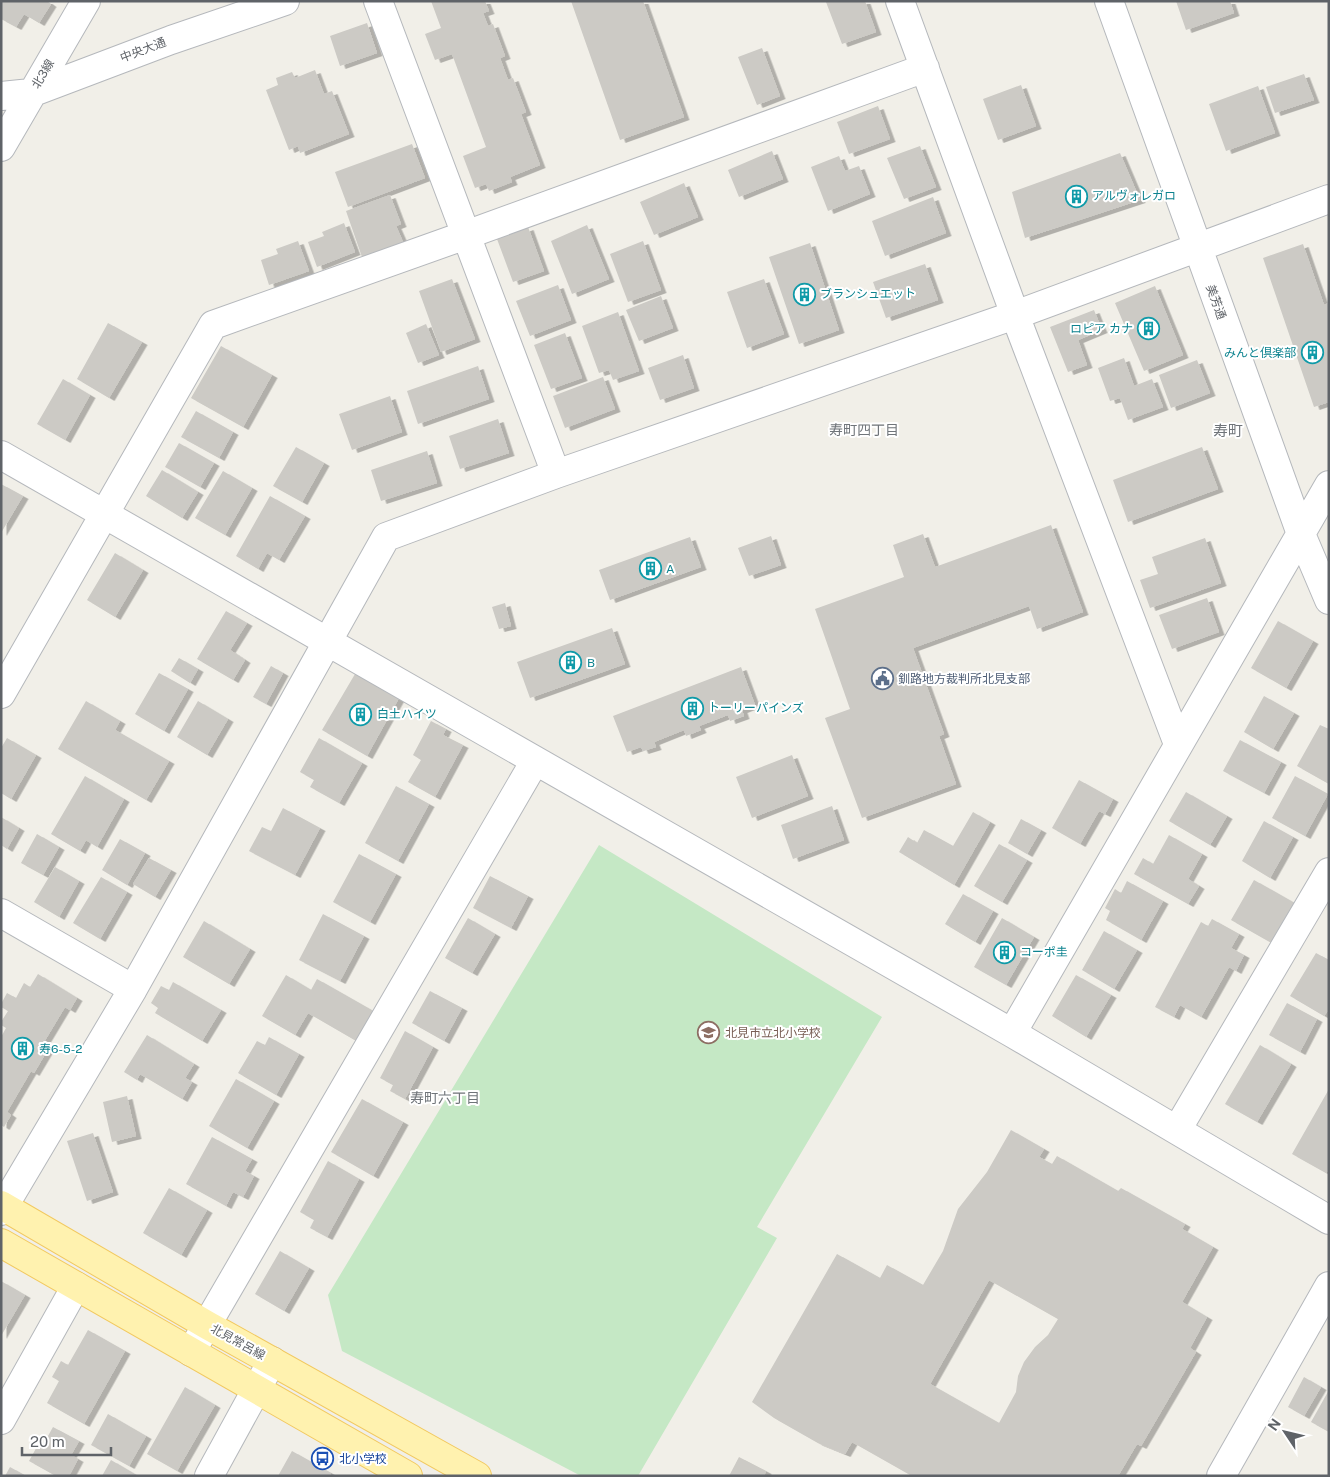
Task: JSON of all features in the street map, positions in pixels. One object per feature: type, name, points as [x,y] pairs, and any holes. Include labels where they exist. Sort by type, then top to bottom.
[{"type":"main road","name":"北見常呂線","points":[[2,1207],[463,1472]]},
{"type":"main road","points":[[1,1243],[408,1476]]},
{"type":"street","name":"北3線","points":[[1,147],[86,1]]},
{"type":"street","name":"中央大通","points":[[1,96],[31,94],[171,40],[285,1]]},
{"type":"street","points":[[378,1],[556,474]]},
{"type":"street","points":[[900,1],[1015,315],[1178,744]]},
{"type":"street","name":"美芳通","points":[[1108,1],[1302,534],[1329,600]]},
{"type":"street","points":[[1,694],[212,325],[466,236],[925,68]]},
{"type":"street","points":[[2,1207],[133,989],[386,537],[556,474],[1015,315],[1329,199]]},
{"type":"street","points":[[1,455],[328,640],[535,761],[1012,1033],[1329,1220]]},
{"type":"street","points":[[1012,1033],[1329,485]]},
{"type":"street","points":[[191,1352],[535,761]]},
{"type":"street","points":[[1177,1130],[1329,872]]},
{"type":"street","points":[[1,913],[133,989]]},
{"type":"street","points":[[1,1420],[76,1286]]},
{"type":"street","points":[[1221,1476],[1329,1286]]},
{"type":"street","points":[[210,1476],[272,1361]]},
{"type":"green space","points":[[599,845],[882,1017],[757,1227],[777,1238],[638,1476],[581,1476],[342,1351],[328,1295]]},
{"type":"building","points":[[1,1],[47,1],[51,4],[39,23],[24,14],[16,27],[1,19]]},
{"type":"building","points":[[431,1],[485,1],[489,11],[483,13],[488,26],[493,24],[505,56],[500,58],[508,80],[513,78],[526,112],[521,114],[540,165],[510,177],[512,182],[489,191],[486,184],[475,188],[463,156],[486,147],[452,54],[435,60],[425,34],[441,28]]},
{"type":"building","points":[[571,1],[643,1],[684,117],[620,140]]},
{"type":"building","points":[[865,1],[876,32],[842,44],[826,2]]},
{"type":"building","points":[[1176,1],[1230,1],[1234,13],[1186,30]]},
{"type":"building","points":[[367,23],[377,53],[340,66],[330,36]]},
{"type":"building","points":[[762,48],[780,96],[757,105],[738,57]]},
{"type":"building","points":[[315,70],[324,94],[332,91],[349,134],[300,153],[298,146],[289,150],[266,90],[278,85],[276,78],[292,72],[295,78]]},
{"type":"building","points":[[1304,74],[1314,100],[1275,113],[1266,87]]},
{"type":"building","points":[[1021,85],[1036,126],[998,140],[983,99]]},
{"type":"building","points":[[1258,86],[1275,133],[1226,151],[1209,104]]},
{"type":"building","points":[[878,106],[890,139],[849,154],[837,122]]},
{"type":"building","points":[[412,144],[425,178],[348,207],[335,172]]},
{"type":"building","points":[[920,146],[936,187],[904,199],[887,158]]},
{"type":"building","points":[[772,151],[783,179],[739,197],[728,170]]},
{"type":"building","name":"アルヴォレガロ","points":[[1120,153],[1140,200],[1025,238],[1012,192]]},
{"type":"building","points":[[839,156],[845,171],[859,166],[870,194],[828,211],[811,167]]},
{"type":"building","points":[[684,183],[698,217],[654,235],[640,202]]},
{"type":"building","points":[[390,195],[401,224],[396,226],[403,242],[362,257],[346,211]]},
{"type":"building","points":[[933,197],[946,233],[885,256],[872,221]]},
{"type":"building","points":[[344,223],[355,252],[317,267],[308,242],[324,236],[322,232]]},
{"type":"building","points":[[587,225],[609,279],[572,294],[551,241]]},
{"type":"building","points":[[528,227],[544,271],[513,282],[497,239]]},
{"type":"building","points":[[298,241],[309,271],[269,285],[261,260],[278,254],[276,249]]},
{"type":"building","points":[[643,241],[661,290],[628,302],[610,254]]},
{"type":"building","name":"ブランシュエット","points":[[810,243],[839,330],[799,344],[769,257]]},
{"type":"building","name":"みんと倶楽部","points":[[1303,244],[1324,305],[1329,303],[1329,402],[1314,407],[1263,258]]},
{"type":"building","points":[[925,264],[938,300],[886,318],[873,282]]},
{"type":"building","points":[[452,279],[475,339],[441,352],[419,291]]},
{"type":"building","points":[[764,279],[784,334],[747,348],[727,292]]},
{"type":"building","points":[[558,285],[571,320],[530,336],[516,301]]},
{"type":"building","name":"ロピア カナ","points":[[1155,286],[1183,355],[1144,371],[1115,303]]},
{"type":"building","points":[[661,296],[673,328],[639,341],[626,310]]},
{"type":"building","points":[[1094,310],[1102,330],[1078,340],[1087,365],[1068,372],[1050,327]]},
{"type":"building","points":[[618,312],[639,371],[613,380],[609,370],[599,373],[582,326]]},
{"type":"building","points":[[108,323],[142,342],[109,398],[77,379]]},
{"type":"building","points":[[426,324],[439,355],[418,363],[406,333]]},
{"type":"building","points":[[565,333],[582,378],[551,389],[534,345]]},
{"type":"building","points":[[221,346],[272,375],[243,427],[191,398]]},
{"type":"building","points":[[683,355],[694,388],[660,400],[648,368]]},
{"type":"building","points":[[1124,358],[1134,386],[1152,379],[1163,407],[1128,420],[1120,398],[1110,401],[1098,368]]},
{"type":"building","points":[[1197,360],[1210,393],[1171,408],[1159,375]]},
{"type":"building","points":[[478,366],[489,399],[418,424],[407,391]]},
{"type":"building","points":[[603,377],[615,409],[565,428],[553,396]]},
{"type":"building","points":[[63,379],[90,395],[65,440],[37,424]]},
{"type":"building","points":[[390,396],[402,432],[352,450],[339,414]]},
{"type":"building","points":[[196,411],[233,432],[219,458],[181,437]]},
{"type":"building","points":[[498,419],[509,453],[460,469],[449,436]]},
{"type":"building","points":[[179,443],[214,463],[200,487],[165,467]]},
{"type":"building","points":[[296,447],[324,463],[302,502],[273,486]]},
{"type":"building","points":[[1202,447],[1218,489],[1128,522],[1113,480]]},
{"type":"building","points":[[427,451],[437,483],[381,501],[371,470]]},
{"type":"building","points":[[162,470],[198,492],[182,518],[146,496]]},
{"type":"building","points":[[223,471],[252,488],[225,535],[195,518]]},
{"type":"building","points":[[1,484],[23,496],[1,533]]},
{"type":"building","points":[[270,496],[305,516],[279,560],[267,553],[258,569],[236,556]]},
{"type":"building","name":"釧路地方裁判所北見支部","points":[[1051,525],[1083,612],[1037,629],[1029,606],[913,648],[944,734],[939,736],[956,784],[862,818],[825,718],[850,709],[815,609],[904,577],[893,545],[923,534],[935,567]]},
{"type":"building","points":[[771,536],[781,565],[749,576],[738,548]]},
{"type":"building","name":"A","points":[[690,537],[701,567],[610,600],[599,570]]},
{"type":"building","points":[[1205,538],[1221,583],[1150,608],[1140,580],[1158,574],[1152,557]]},
{"type":"building","points":[[115,553],[143,570],[115,617],[87,600]]},
{"type":"building","points":[[1207,598],[1219,632],[1172,649],[1159,615]]},
{"type":"building","points":[[505,603],[511,626],[499,629],[492,607]]},
{"type":"building","points":[[226,611],[247,623],[230,650],[245,660],[233,680],[197,659]]},
{"type":"building","points":[[1278,621],[1313,641],[1286,688],[1251,668]]},
{"type":"building","name":"B","points":[[612,628],[625,664],[530,698],[517,662]]},
{"type":"building","points":[[179,658],[198,669],[190,683],[171,671]]},
{"type":"building","points":[[271,666],[283,673],[266,704],[253,697]]},
{"type":"building","name":"トーリーパインズ","points":[[741,667],[755,705],[742,710],[744,716],[730,721],[728,715],[699,726],[701,730],[686,736],[684,730],[654,742],[656,747],[643,751],[641,747],[627,752],[613,716]]},
{"type":"building","points":[[159,673],[188,689],[164,731],[135,714]]},
{"type":"building","name":"白土ハイツ","points":[[355,674],[399,698],[367,756],[322,730]]},
{"type":"building","points":[[1264,696],[1294,713],[1273,749],[1244,732]]},
{"type":"building","points":[[86,701],[120,721],[115,730],[169,761],[146,800],[58,749]]},
{"type":"building","points":[[198,701],[228,719],[207,755],[177,737]]},
{"type":"building","points":[[431,721],[446,729],[443,735],[463,745],[435,797],[408,782],[421,760],[413,755]]},
{"type":"building","points":[[1320,725],[1329,729],[1329,784],[1297,766]]},
{"type":"building","points":[[7,738],[36,755],[11,799],[1,793],[1,748]]},
{"type":"building","points":[[319,738],[362,763],[339,803],[310,787],[314,780],[300,772]]},
{"type":"building","points":[[1240,740],[1281,762],[1264,793],[1223,771]]},
{"type":"building","points":[[792,755],[808,796],[752,818],[736,777]]},
{"type":"building","points":[[85,776],[124,799],[97,847],[86,840],[80,851],[51,834]]},
{"type":"building","points":[[1295,776],[1328,794],[1305,836],[1272,818]]},
{"type":"building","points":[[1079,780],[1113,799],[1105,814],[1099,811],[1080,844],[1052,828]]},
{"type":"building","points":[[396,786],[429,804],[398,861],[365,843]]},
{"type":"building","points":[[1186,792],[1227,816],[1210,845],[1169,821]]},
{"type":"building","points":[[832,806],[844,840],[793,859],[781,825]]},
{"type":"building","points":[[283,808],[320,828],[295,875],[249,851],[262,827],[271,831]]},
{"type":"building","points":[[973,812],[990,822],[954,885],[899,852],[908,837],[917,843],[924,830],[953,846]]},
{"type":"building","points":[[1,817],[19,828],[7,849],[1,845]]},
{"type":"building","points":[[1021,819],[1041,830],[1027,854],[1008,843]]},
{"type":"building","points":[[1264,821],[1293,837],[1270,878],[1242,861]]},
{"type":"building","points":[[37,834],[59,847],[43,875],[21,863]]},
{"type":"building","points":[[1169,835],[1202,854],[1188,879],[1199,886],[1188,904],[1134,874],[1143,858],[1153,864]]},
{"type":"building","points":[[120,839],[145,853],[127,885],[102,870]]},
{"type":"building","points":[[999,844],[1027,860],[1002,902],[974,886]]},
{"type":"building","points":[[359,854],[396,874],[370,922],[333,902]]},
{"type":"building","points":[[149,858],[171,870],[155,897],[133,884]]},
{"type":"building","points":[[55,867],[79,881],[59,917],[34,902]]},
{"type":"building","points":[[490,876],[528,896],[511,928],[473,908]]},
{"type":"building","points":[[101,877],[127,892],[100,939],[73,923]]},
{"type":"building","points":[[1254,880],[1298,905],[1275,945],[1231,920]]},
{"type":"building","points":[[1127,881],[1163,901],[1141,940],[1106,920],[1110,911],[1105,908],[1115,889],[1121,893]]},
{"type":"building","points":[[963,894],[993,911],[975,942],[945,924]]},
{"type":"building","points":[[323,914],[364,936],[340,981],[299,960]]},
{"type":"building","points":[[468,918],[495,934],[472,973],[445,958]]},
{"type":"building","name":"コーポ圭","points":[[1002,918],[1034,937],[1006,985],[974,967]]},
{"type":"building","points":[[1212,919],[1239,934],[1231,948],[1244,955],[1236,971],[1229,967],[1201,1017],[1180,1005],[1174,1017],[1155,1007],[1201,922],[1208,926]]},
{"type":"building","points":[[204,921],[250,949],[229,984],[183,957]]},
{"type":"building","points":[[1104,931],[1137,950],[1114,989],[1082,970]]},
{"type":"building","points":[[1316,953],[1329,960],[1329,1009],[1324,1016],[1290,996]]},
{"type":"building","name":"寿6-5-2","points":[[38,974],[77,998],[70,1010],[65,1007],[41,1047],[47,1051],[34,1073],[31,1071],[7,1112],[11,1115],[4,1127],[1,1125],[1,1037],[6,1028],[1,1025],[1,1022],[8,1011],[1,1007],[1,1004],[7,993],[16,998],[24,983],[30,987]]},
{"type":"building","points":[[286,975],[311,990],[317,979],[375,1012],[358,1042],[308,1013],[295,1035],[262,1016]]},
{"type":"building","points":[[1076,975],[1111,995],[1086,1037],[1052,1016]]},
{"type":"building","points":[[173,982],[221,1010],[202,1041],[155,1013],[158,1008],[151,1003],[161,986],[169,990]]},
{"type":"building","points":[[430,991],[462,1008],[444,1041],[412,1023]]},
{"type":"building","points":[[1287,1003],[1317,1019],[1300,1052],[1269,1035]]},
{"type":"building","points":[[405,1031],[433,1047],[405,1099],[390,1091],[393,1085],[380,1078]]},
{"type":"building","points":[[147,1035],[194,1064],[185,1078],[192,1082],[182,1099],[140,1074],[137,1080],[124,1072]]},
{"type":"building","points":[[269,1037],[299,1054],[276,1095],[238,1073],[257,1041],[265,1045]]},
{"type":"building","points":[[1260,1045],[1291,1064],[1257,1122],[1225,1104]]},
{"type":"building","points":[[236,1079],[274,1101],[247,1148],[209,1126]]},
{"type":"building","points":[[1329,1089],[1329,1169],[1326,1173],[1292,1154]]},
{"type":"building","points":[[127,1096],[136,1136],[112,1142],[103,1102]]},
{"type":"building","points":[[362,1099],[403,1122],[373,1176],[331,1152]]},
{"type":"building","points":[[1011,1130],[1044,1149],[1039,1157],[1052,1164],[1057,1156],[1118,1191],[1121,1188],[1185,1224],[1182,1229],[1213,1247],[1182,1302],[1207,1317],[1190,1348],[1196,1352],[1141,1446],[1137,1444],[1118,1476],[912,1476],[852,1442],[845,1454],[818,1443],[774,1418],[752,1402],[837,1254],[880,1278],[887,1265],[923,1285],[943,1251],[958,1209],[987,1172]],"holes":[[[989,1280],[1058,1319],[1048,1335],[1035,1347],[1024,1362],[1018,1376],[1016,1392],[999,1423],[930,1384]]]},
{"type":"building","points":[[93,1133],[113,1192],[87,1201],[67,1141]]},
{"type":"building","points":[[212,1137],[252,1159],[245,1171],[254,1176],[243,1197],[233,1192],[226,1206],[186,1184]]},
{"type":"building","points":[[328,1161],[359,1179],[327,1237],[310,1228],[314,1220],[300,1212]]},
{"type":"building","points":[[169,1188],[207,1210],[181,1255],[143,1233]]},
{"type":"building","points":[[280,1251],[309,1268],[284,1311],[255,1294]]},
{"type":"building","points":[[1,1281],[25,1295],[1,1336]]},
{"type":"building","points":[[88,1330],[125,1351],[84,1424],[47,1403],[59,1381],[52,1377],[61,1361],[68,1365]]},
{"type":"building","points":[[1304,1377],[1321,1387],[1304,1416],[1288,1407]]},
{"type":"building","points":[[185,1387],[215,1405],[177,1471],[147,1454]]},
{"type":"building","points":[[1329,1390],[1329,1432],[1311,1422]]},
{"type":"building","points":[[108,1414],[146,1436],[129,1466],[91,1445]]},
{"type":"building","points":[[53,1427],[79,1441],[71,1455],[78,1459],[69,1476],[56,1476],[29,1461],[39,1443],[43,1445]]},
{"type":"building","points":[[292,1451],[331,1473],[330,1476],[278,1476]]},
{"type":"building","points":[[739,1457],[766,1471],[764,1476],[729,1476]]},
{"type":"building","points":[[111,1460],[138,1476],[102,1476]]},
{"type":"building","points":[[10,1467],[26,1476],[5,1476]]},
{"type":"place","name":"アルヴォレガロ","points":[[1076,196]]},
{"type":"place","name":"ブランシュエット","points":[[804,294]]},
{"type":"place","name":"ロピア カナ","points":[[1149,329]]},
{"type":"place","name":"みんと倶楽部","points":[[1312,353]]},
{"type":"place","name":"A","points":[[650,569]]},
{"type":"place","name":"B","points":[[571,663]]},
{"type":"place","name":"釧路地方裁判所北見支部","points":[[882,679]]},
{"type":"place","name":"トーリーパインズ","points":[[692,708]]},
{"type":"place","name":"白土ハイツ","points":[[361,714]]},
{"type":"place","name":"コーポ圭","points":[[1004,952]]},
{"type":"place","name":"北見市立北小学校","points":[[709,1033]]},
{"type":"place","name":"寿6-5-2","points":[[23,1049]]},
{"type":"place","name":"北小学校","points":[[323,1459]]},
{"type":"district","name":"寿町四丁目","points":[[864,430]]},
{"type":"district","name":"寿町","points":[[1228,430]]},
{"type":"district","name":"寿町六丁目","points":[[445,1098]]}]
